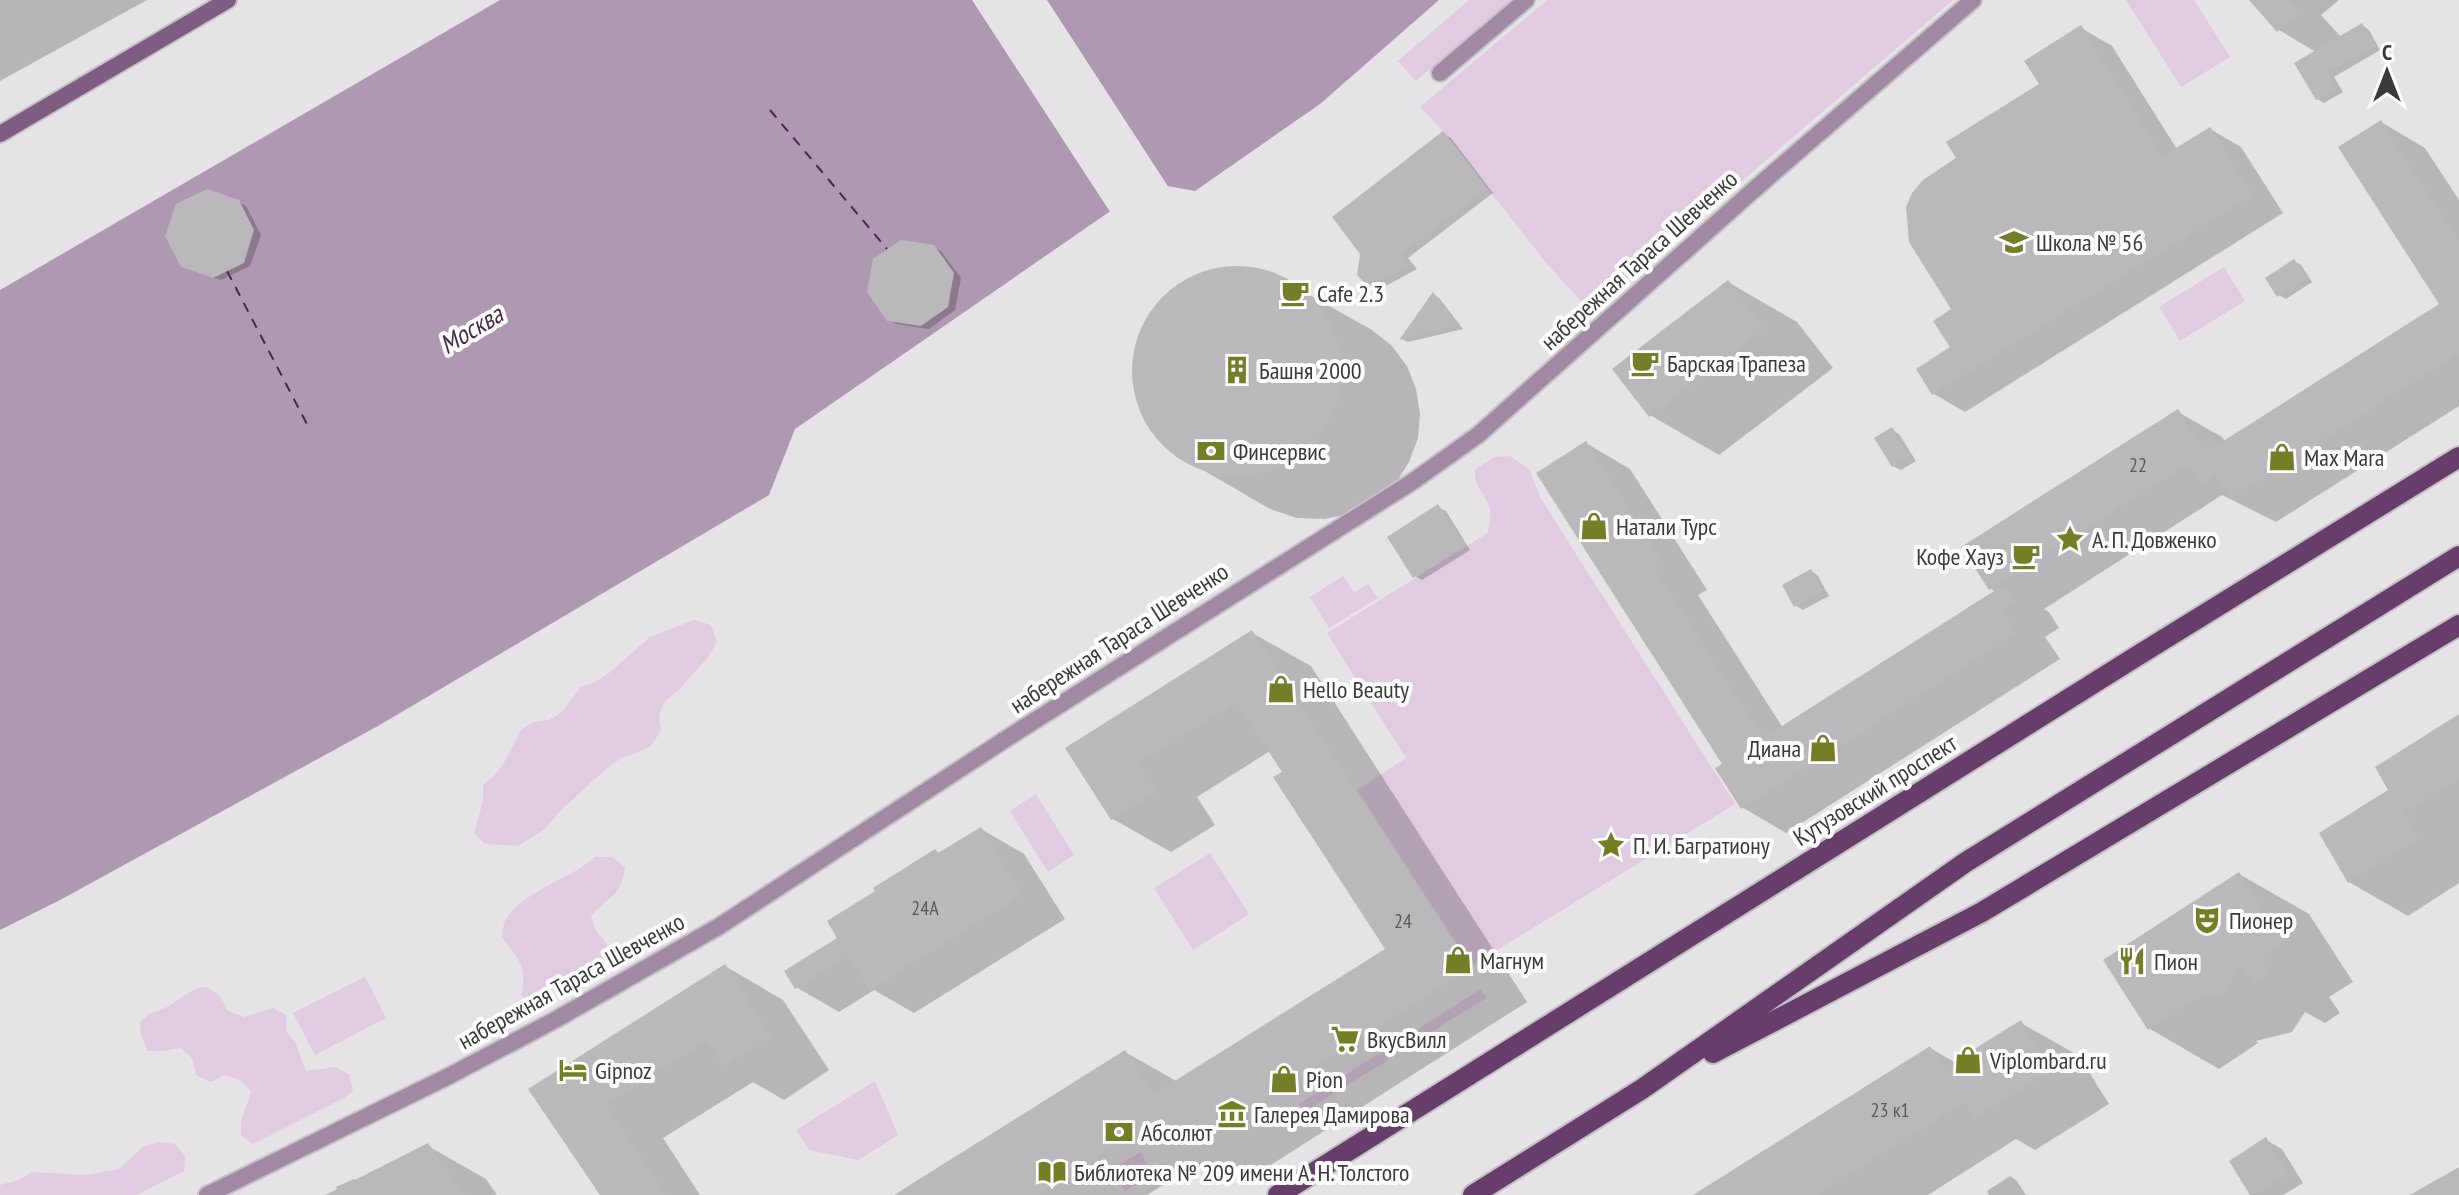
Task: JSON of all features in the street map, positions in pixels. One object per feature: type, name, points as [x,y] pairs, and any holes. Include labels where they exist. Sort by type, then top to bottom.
[{"type":"main road","points":[[0,134],[228,0]]},
{"type":"main road","name":"Кутузовский проспект","points":[[1278,1195],[2459,457]]},
{"type":"main road","points":[[2378,507],[2459,473]]},
{"type":"main road","points":[[1473,1195],[1642,1089],[1966,862],[2459,556]]},
{"type":"main road","points":[[1642,1089],[1982,912],[2459,625]]},
{"type":"street","points":[[1440,73],[1526,0]]},
{"type":"street","name":"набережная Тараса Шевченко","points":[[207,1195],[462,1069],[718,927],[1412,482],[1478,435],[1753,190],[1973,0]]},
{"type":"shaded area","points":[[1469,0],[1511,0],[1416,81],[1398,61]]},
{"type":"shaded area","points":[[1547,0],[1953,0],[1590,311],[1547,264],[1443,131],[1420,107]]},
{"type":"shaded area","points":[[2126,0],[2194,0],[2230,57],[2181,87]]},
{"type":"shaded area","points":[[2224,267],[2245,301],[2180,341],[2159,307]]},
{"type":"shaded area","points":[[1510,456],[1529,469],[1541,499],[1735,804],[1471,966],[1357,790],[1406,758],[1327,633],[1488,533],[1490,509],[1477,484],[1475,469],[1495,457]]},
{"type":"shaded area","points":[[1343,576],[1354,592],[1368,584],[1378,598],[1329,628],[1310,597]]},
{"type":"shaded area","points":[[694,620],[711,625],[717,642],[709,656],[665,701],[659,715],[661,731],[650,747],[607,768],[545,829],[518,846],[485,844],[474,833],[483,801],[483,785],[505,761],[521,730],[562,712],[581,687],[609,673],[650,637]]},
{"type":"shaded area","points":[[1036,794],[1074,855],[1048,872],[1010,811]]},
{"type":"shaded area","points":[[1210,853],[1249,914],[1193,950],[1154,888]]},
{"type":"shaded area","points":[[595,857],[612,857],[625,867],[617,891],[591,916],[596,931],[607,944],[603,960],[531,1003],[521,995],[523,977],[520,963],[502,937],[505,921],[524,900]]},
{"type":"shaded area","points":[[365,977],[386,1018],[315,1055],[293,1013]]},
{"type":"shaded area","points":[[207,987],[220,996],[228,1011],[244,1017],[273,1008],[286,1015],[286,1031],[295,1042],[306,1071],[335,1067],[349,1074],[353,1091],[253,1144],[241,1135],[242,1117],[251,1091],[240,1080],[225,1075],[211,1082],[196,1075],[192,1058],[181,1048],[148,1051],[141,1036],[140,1022],[148,1015],[190,992]]},
{"type":"shaded area","points":[[1481,989],[1486,998],[1401,1051],[1396,1043]]},
{"type":"shaded area","points":[[1383,1051],[1388,1060],[1304,1112],[1299,1104]]},
{"type":"shaded area","points":[[875,1081],[898,1135],[858,1160],[809,1150],[796,1130]]},
{"type":"shaded area","points":[[158,1142],[175,1144],[185,1156],[184,1171],[136,1195],[0,1195],[0,1185],[19,1180],[32,1172],[85,1175],[119,1169],[143,1147]]},
{"type":"shaded area","points":[[1140,1152],[1153,1174],[1125,1191],[1111,1170]]},
{"type":"water","name":"Москва","points":[[500,0],[1439,0],[1320,104],[1195,191],[1151,183],[795,429],[769,495],[378,726],[0,930],[0,290]]},
{"type":"pier","points":[[972,0],[1047,0],[1171,191],[1152,188],[1112,215]]},
{"type":"building","points":[[2249,0],[2288,0],[2299,13],[2277,32]]},
{"type":"building","points":[[2362,23],[2375,45],[2328,72],[2337,88],[2316,100],[2294,63]]},
{"type":"building","points":[[2081,25],[2163,156],[2210,127],[2253,195],[1932,395],[1916,369],[1950,347],[1933,321],[1951,309],[1909,242],[1906,207],[1923,180],[1956,158],[1946,142],[2039,84],[2024,61]]},
{"type":"building","points":[[2381,120],[2459,242],[2459,353],[2231,498],[2216,475],[2202,485],[2188,464],[1989,590],[1961,547],[2178,409],[2206,452],[2439,304],[2338,147]]},
{"type":"building","points":[[1443,131],[1487,188],[1402,254],[1411,265],[1376,284],[1366,285],[1357,275],[1360,254],[1332,217]]},
{"type":"building","points":[[207,189],[239,200],[254,230],[244,263],[213,278],[181,267],[165,236],[176,204]]},
{"type":"building","points":[[901,240],[934,245],[954,273],[948,307],[921,326],[887,321],[867,292],[873,259]]},
{"type":"building","points":[[2294,259],[2307,278],[2277,297],[2265,278]]},
{"type":"building","name":"Башня 2000","points":[[1237,266],[1277,274],[1311,297],[1334,331],[1342,371],[1334,411],[1311,445],[1277,468],[1237,476],[1197,468],[1163,445],[1140,411],[1132,371],[1140,331],[1163,297],[1197,274]]},
{"type":"building","points":[[1728,280],[1765,328],[1649,417],[1612,369]]},
{"type":"building","points":[[1433,292],[1458,325],[1399,340]]},
{"type":"building","points":[[1892,427],[1910,456],[1892,467],[1874,438]]},
{"type":"building","points":[[1586,441],[1664,564],[1655,569],[1763,738],[2005,584],[2016,602],[2002,611],[2017,633],[1741,809],[1715,768],[1722,764],[1536,473]]},
{"type":"building","points":[[1438,504],[1464,545],[1413,578],[1387,537]]},
{"type":"building","points":[[1811,569],[1823,591],[1794,607],[1782,585]]},
{"type":"building","points":[[1252,630],[1470,968],[1184,1149],[1174,1133],[1157,1145],[1145,1127],[1036,1195],[894,1195],[1125,1050],[1154,1094],[1385,949],[1273,777],[1282,772],[1236,702],[1140,763],[1158,791],[1111,820],[1065,748]]},
{"type":"building","points":[[2459,714],[2459,779],[2404,814],[2419,838],[2348,883],[2319,833],[2388,790],[2375,767]]},
{"type":"building","points":[[981,827],[1023,894],[870,990],[848,956],[795,989],[784,971],[837,938],[827,921],[935,849],[938,853]]},
{"type":"building","points":[[2239,872],[2285,942],[2261,957],[2272,973],[2254,984],[2241,965],[2223,993],[2189,1001],[2148,1030],[2103,960]]},
{"type":"building","points":[[725,964],[772,1036],[724,1067],[707,1041],[606,1104],[665,1195],[600,1195],[528,1089]]},
{"type":"building","points":[[2021,1020],[2052,1070],[1975,1118],[1965,1102],[1816,1195],[1693,1195],[1930,1046],[1944,1068]]},
{"type":"building","points":[[2266,1137],[2288,1174],[2250,1195],[2229,1161]]},
{"type":"building","points":[[428,1143],[465,1195],[325,1195]]},
{"type":"building","points":[[2459,1167],[2459,1195],[2410,1195]]},
{"type":"ferry route","points":[[770,110],[887,249]]},
{"type":"ferry route","points":[[227,271],[308,426]]},
{"type":"place","name":"Школа № 56","points":[[2014,242]]},
{"type":"place","name":"Cafe 2.3","points":[[1295,293]]},
{"type":"place","name":"Барская Трапеза","points":[[1645,363]]},
{"type":"place","name":"Башня 2000","points":[[1237,370]]},
{"type":"place","name":"Финсервис","points":[[1211,451]]},
{"type":"place","name":"Max Mara","points":[[2282,457]]},
{"type":"place","name":"Натали Турс","points":[[1594,526]]},
{"type":"place","name":"А. П. Довженко","points":[[2070,539]]},
{"type":"place","name":"Кофе Хауз","points":[[2026,556]]},
{"type":"place","name":"Hello Beauty","points":[[1281,689]]},
{"type":"place","name":"Диана","points":[[1823,748]]},
{"type":"place","name":"П. И. Багратиону","points":[[1611,845]]},
{"type":"place","name":"Пионер","points":[[2207,920]]},
{"type":"place","name":"Магнум","points":[[1458,960]]},
{"type":"place","name":"Пион","points":[[2132,961]]},
{"type":"place","name":"ВкусВилл","points":[[1345,1039]]},
{"type":"place","name":"Viplombard.ru","points":[[1968,1060]]},
{"type":"place","name":"Gipnoz","points":[[573,1070]]},
{"type":"place","name":"Pion","points":[[1284,1079]]},
{"type":"place","name":"Галерея Дамирова","points":[[1232,1114]]},
{"type":"place","name":"Абсолют","points":[[1119,1132]]},
{"type":"place","name":"Библиотека № 209 имени А. Н. Толстого","points":[[1052,1172]]}]
